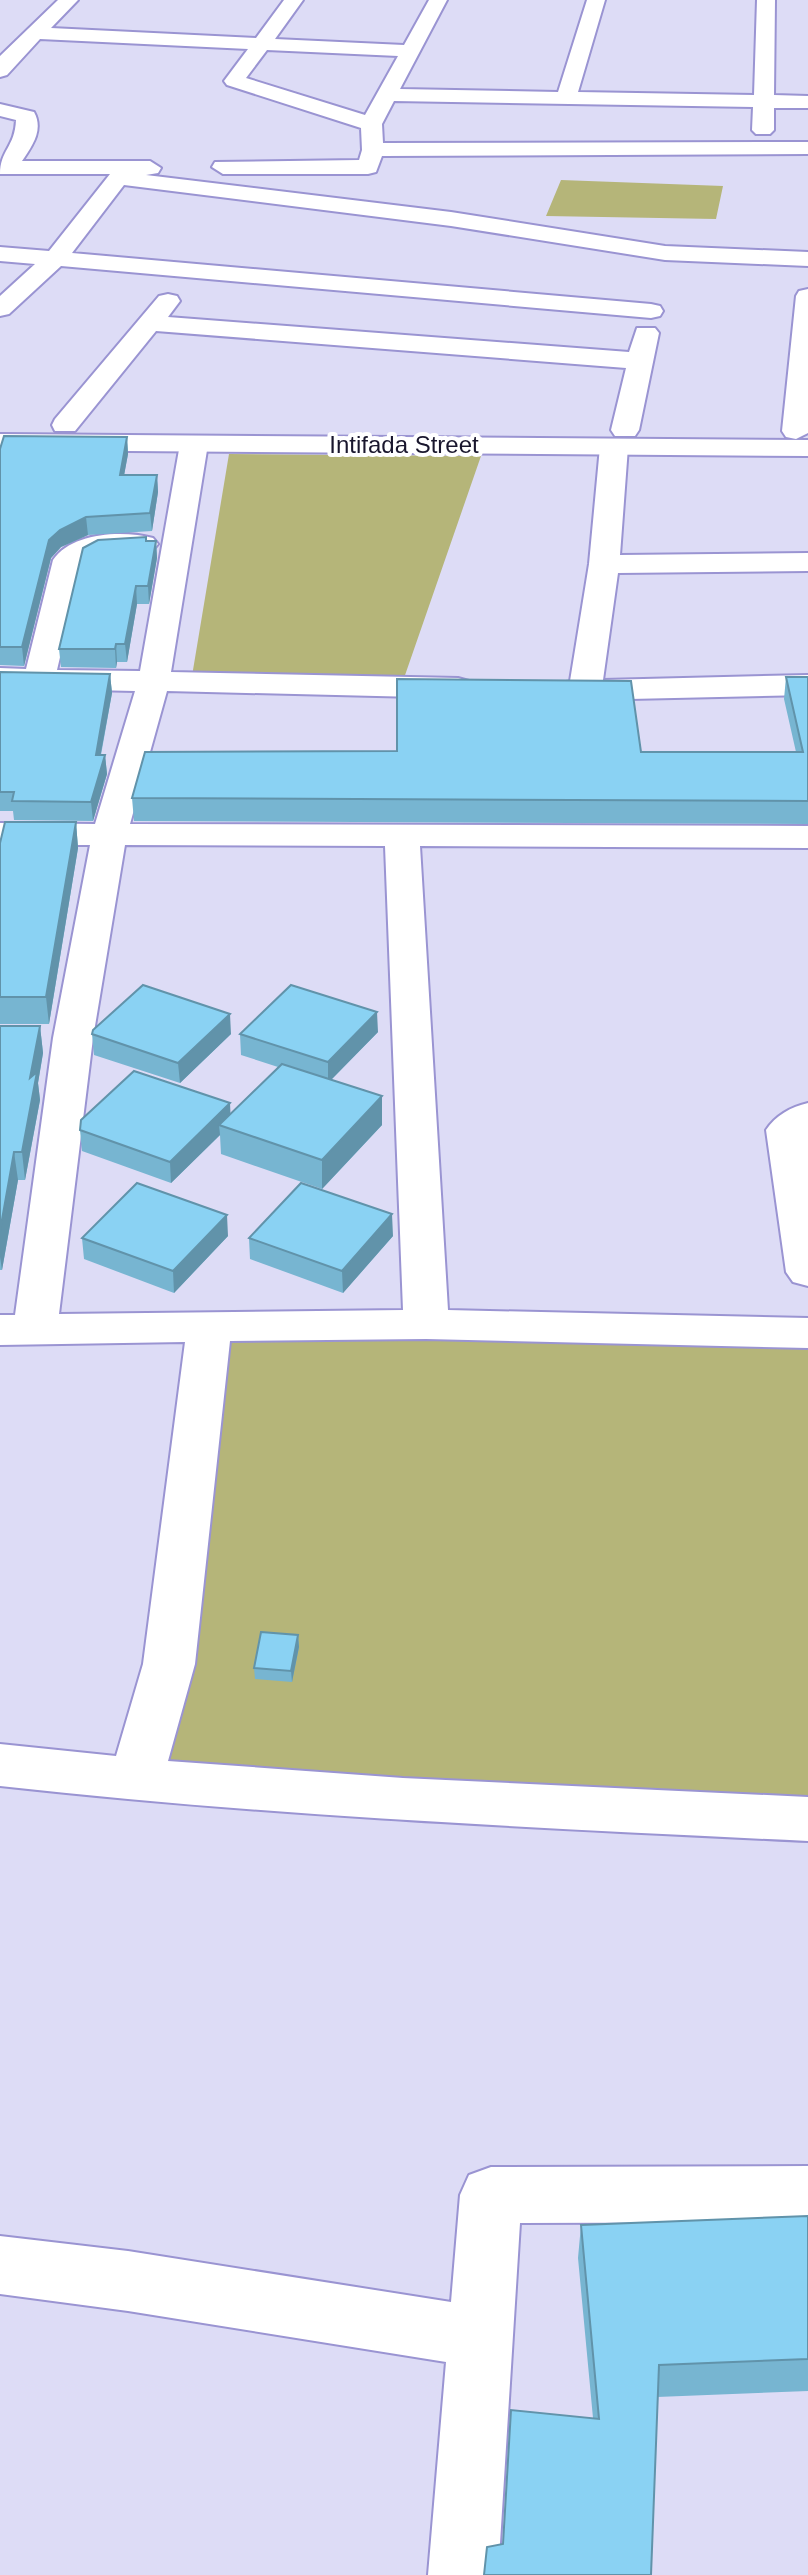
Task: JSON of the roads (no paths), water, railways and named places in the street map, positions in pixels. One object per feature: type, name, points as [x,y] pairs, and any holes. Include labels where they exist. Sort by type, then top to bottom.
[{"type":"street","points":[[0,71],[5,62],[69,0]]},
{"type":"street","points":[[294,0],[234,81],[371,124]]},
{"type":"street","points":[[3,167],[123,173],[368,167],[373,150],[371,124],[438,0]]},
{"type":"street","points":[[566,98],[596,0]]},
{"type":"street","points":[[763,149],[766,0]]},
{"type":"street","points":[[15,21],[40,28],[409,51]]},
{"type":"street","points":[[385,95],[808,102]]},
{"type":"street","points":[[0,110],[27,116],[26,139],[3,167]]},
{"type":"street","points":[[373,150],[808,148]]},
{"type":"street","points":[[440,218],[471,150]]},
{"type":"street","points":[[123,173],[665,253],[808,259]]},
{"type":"street","points":[[1,308],[55,259],[123,173]]},
{"type":"street","points":[[585,690],[620,438],[665,253]]},
{"type":"street","points":[[0,254],[651,311]]},
{"type":"street","points":[[65,425],[192,271]]},
{"type":"street","points":[[804,437],[808,296]]},
{"type":"street","points":[[150,323],[640,361]]},
{"type":"street","name":"Intifada Street","points":[[0,425],[620,438]]},
{"type":"street","name":"Intifada Street","points":[[0,442],[194,444],[804,437]]},
{"type":"street","points":[[194,444],[154,681],[110,833],[58,1038],[17,1330],[426,1324],[808,1333]]},
{"type":"street","points":[[39,679],[68,560],[77,550],[94,546],[177,543]]},
{"type":"street","points":[[604,564],[808,562]]},
{"type":"street","points":[[0,678],[490,688]]},
{"type":"street","points":[[538,689],[808,685]]},
{"type":"street","points":[[0,834],[808,837]]},
{"type":"street","points":[[402,835],[426,1324]]},
{"type":"street","points":[[808,1115],[786,1130],[808,1272]]},
{"type":"street","points":[[136,1781],[169,1664],[209,1329]]},
{"type":"street","points":[[0,1765],[136,1781],[407,1800],[808,1819]]},
{"type":"street","points":[[463,2575],[491,2195],[808,2194]]},
{"type":"street","points":[[0,2265],[128,2281],[481,2337]]}]
